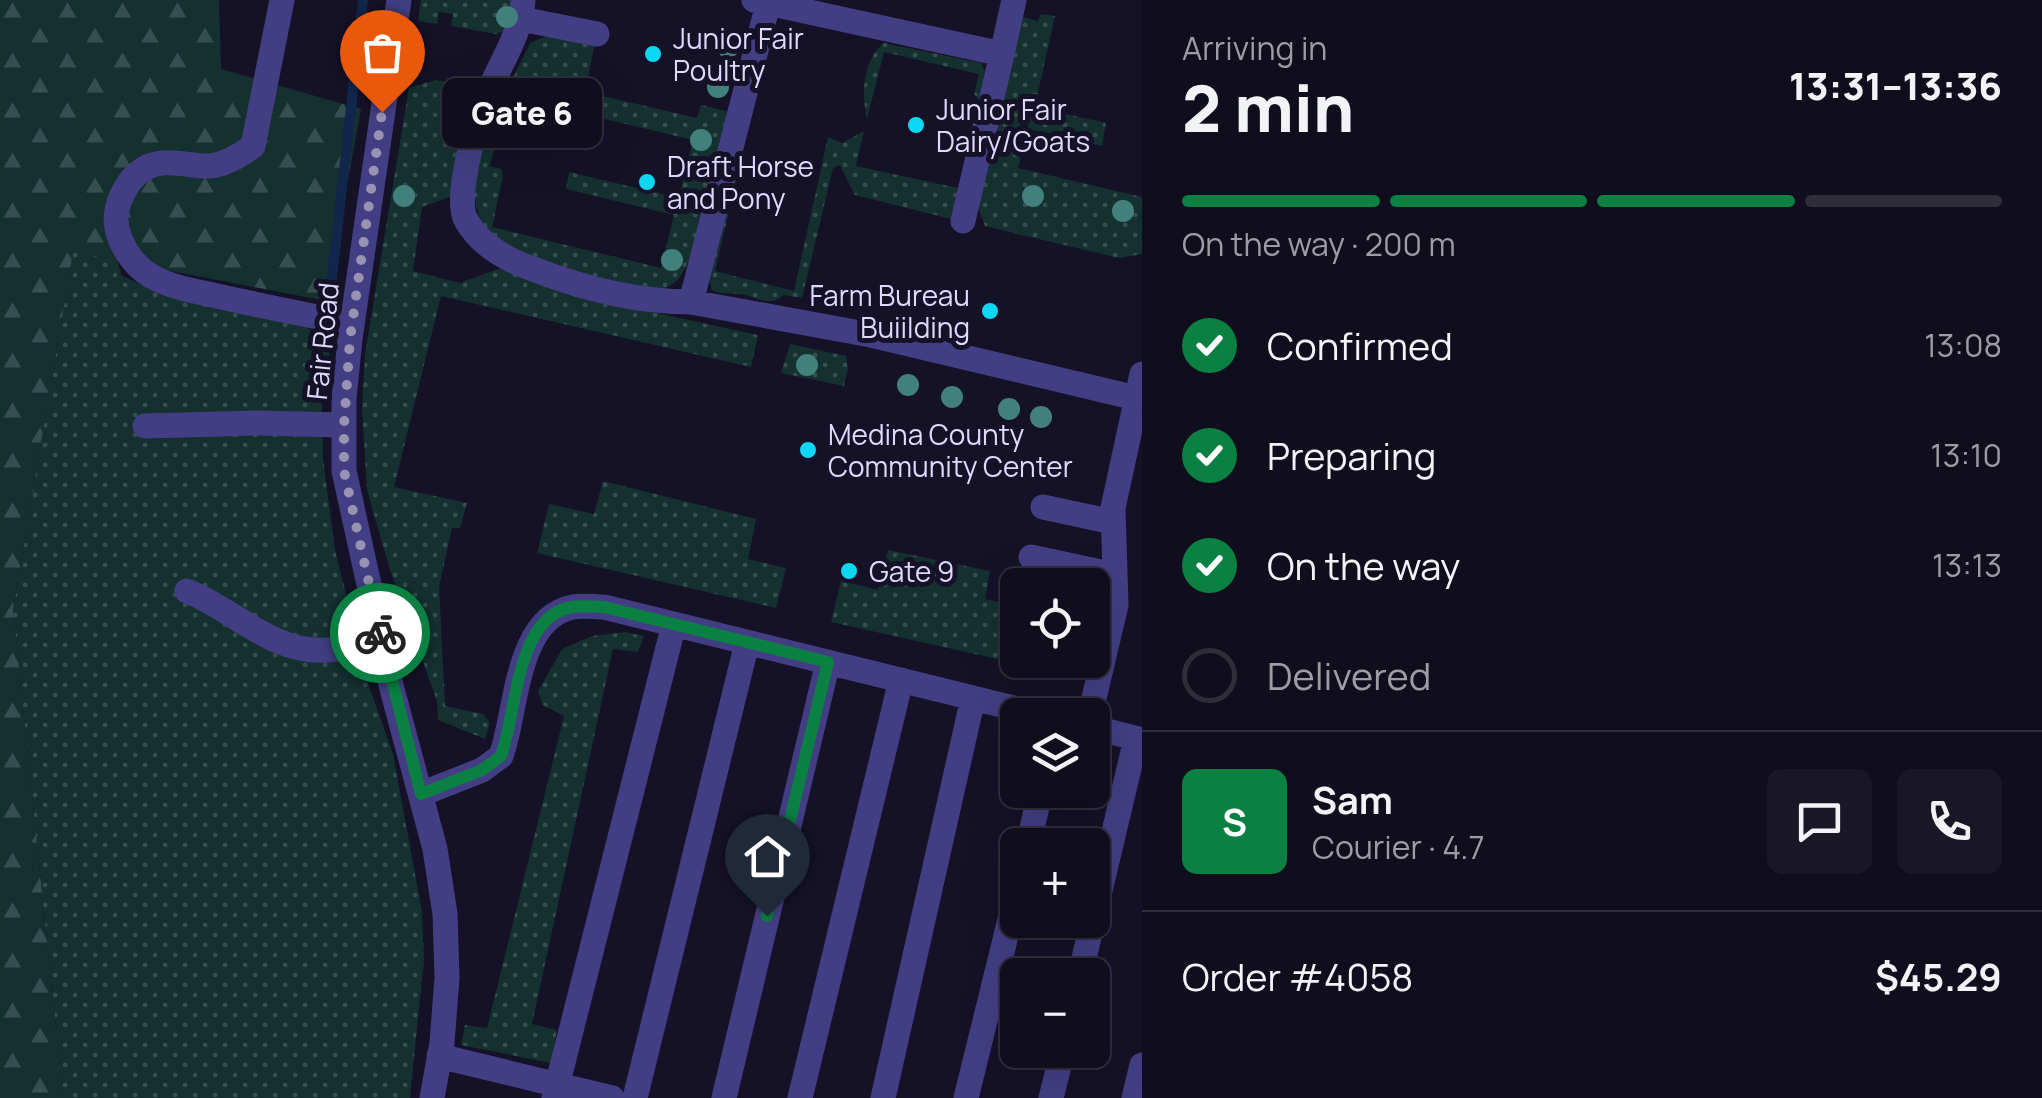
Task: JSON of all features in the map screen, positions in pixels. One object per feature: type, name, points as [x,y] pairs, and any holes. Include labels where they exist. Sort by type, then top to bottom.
[{"type":"street","points":[[282,0],[253,146],[233,160],[207,167],[168,162],[149,166],[135,175],[123,193],[116,212],[117,230],[132,258],[153,278],[352,324]]},
{"type":"street","name":"Fair Road","points":[[399,0],[352,324],[344,471],[380,637],[435,850],[445,914],[447,978],[432,1098]]},
{"type":"street","points":[[963,221],[1014,0]]},
{"type":"street","points":[[691,302],[764,1],[899,19],[1002,54]]},
{"type":"street","points":[[598,34],[522,9],[511,46],[489,89],[464,175],[464,217],[486,244],[512,262],[612,292],[664,302],[691,302],[1139,386],[1114,508],[1116,605],[1094,698]]},
{"type":"street","points":[[144,426],[257,422],[344,425]]},
{"type":"street","points":[[1042,507],[1114,522]]},
{"type":"street","points":[[1032,556],[1115,575]]},
{"type":"street","points":[[188,591],[233,613],[285,646],[330,650],[380,637]]},
{"type":"street","points":[[421,794],[482,770],[501,756],[522,662],[550,616],[572,607],[604,607],[1000,705]]},
{"type":"street","points":[[555,1091],[674,624]]},
{"type":"street","points":[[635,1098],[748,643]]},
{"type":"street","points":[[724,1098],[828,662]]},
{"type":"street","points":[[800,1098],[901,680]]},
{"type":"street","points":[[884,1098],[973,698]]},
{"type":"street","points":[[1084,958],[1139,739],[1110,732]]},
{"type":"street","points":[[966,1098],[1005,938]]},
{"type":"street","points":[[439,1056],[555,1091],[612,1098]]},
{"type":"street","points":[[1134,1098],[1142,1064]]},
{"type":"street","points":[[1051,1098],[1058,1068]]},
{"type":"green space","points":[[0,0],[219,0],[221,69],[361,109],[326,301],[73,252],[13,610],[63,1098],[0,1098]]},
{"type":"green space","points":[[421,0],[515,0],[511,29],[496,34],[451,26],[453,14],[439,12],[437,24],[418,21]]},
{"type":"green space","points":[[1041,14],[1055,16],[1037,97],[1032,97],[1019,128],[1013,154],[1021,158],[1018,168],[1142,197],[1142,254],[1119,258],[985,226],[975,199],[1019,16],[1038,21]]},
{"type":"green space","points":[[552,34],[595,43],[585,92],[697,118],[701,105],[730,112],[693,250],[678,279],[669,286],[658,289],[622,285],[551,266],[497,241],[483,222],[477,209],[477,170],[492,124],[530,43]],"holes":[[[520,99],[693,140],[679,198],[569,172],[566,189],[674,215],[661,268],[492,227],[503,176],[501,169],[490,166],[497,138],[511,141]]]},
{"type":"green space","points":[[884,43],[981,63],[985,71],[979,99],[974,94],[979,74],[884,52],[867,119],[865,78],[872,58]]},
{"type":"green space","points":[[436,80],[454,84],[472,105],[471,115],[450,197],[422,207],[413,271],[460,283],[501,268],[610,303],[758,335],[751,367],[441,296],[394,487],[467,503],[460,528],[452,528],[439,587],[445,706],[483,714],[490,723],[485,739],[438,720],[437,701],[390,570],[367,490],[362,407],[365,354],[409,88]]},
{"type":"green space","points":[[758,87],[715,271],[794,291],[828,137],[842,143],[864,131],[856,166],[958,188],[955,220],[855,195],[840,165],[833,168],[802,298],[784,295],[766,301],[712,290],[709,280]]},
{"type":"green space","points":[[1034,107],[1106,123],[1102,146],[1028,129],[1023,139]]},
{"type":"green space","points":[[73,251],[117,260],[122,276],[166,295],[307,328],[326,341],[330,353],[322,404],[323,459],[335,550],[369,686],[393,754],[422,912],[424,959],[410,1098],[63,1098],[13,610]]},
{"type":"green space","points":[[790,344],[846,356],[844,386],[781,373]]},
{"type":"green space","points":[[603,481],[756,519],[748,559],[786,568],[776,608],[537,553],[549,504],[594,514]]},
{"type":"green space","points":[[888,550],[990,571],[985,599],[1000,602],[1000,659],[831,622],[841,581],[878,590]]},
{"type":"green space","points":[[625,632],[644,636],[638,652],[613,649],[532,1024],[557,1030],[551,1063],[461,1045],[465,1025],[487,1028],[564,716],[543,705],[538,691],[562,649],[592,636]]},
{"type":"waterway","points":[[330,296],[363,0]]},
{"type":"way so far","points":[[380,633],[344,471],[344,400],[382,112]]},
{"type":"place","name":"Junior Fair Poultry","points":[[653,54]]},
{"type":"place","name":"Gate 6","points":[[382,112]]},
{"type":"place","name":"Junior Fair Dairy/Goats","points":[[916,125]]},
{"type":"place","name":"Draft Horse and Pony","points":[[647,182]]},
{"type":"place","name":"Farm Bureau Buiilding","points":[[990,311]]},
{"type":"place","name":"Medina County Community Center","points":[[808,450]]},
{"type":"place","name":"Gate 9","points":[[849,571]]},
{"type":"route","points":[[380,633],[421,794],[482,770],[501,756],[522,662],[550,616],[572,607],[604,607],[828,662],[767,916]]}]
